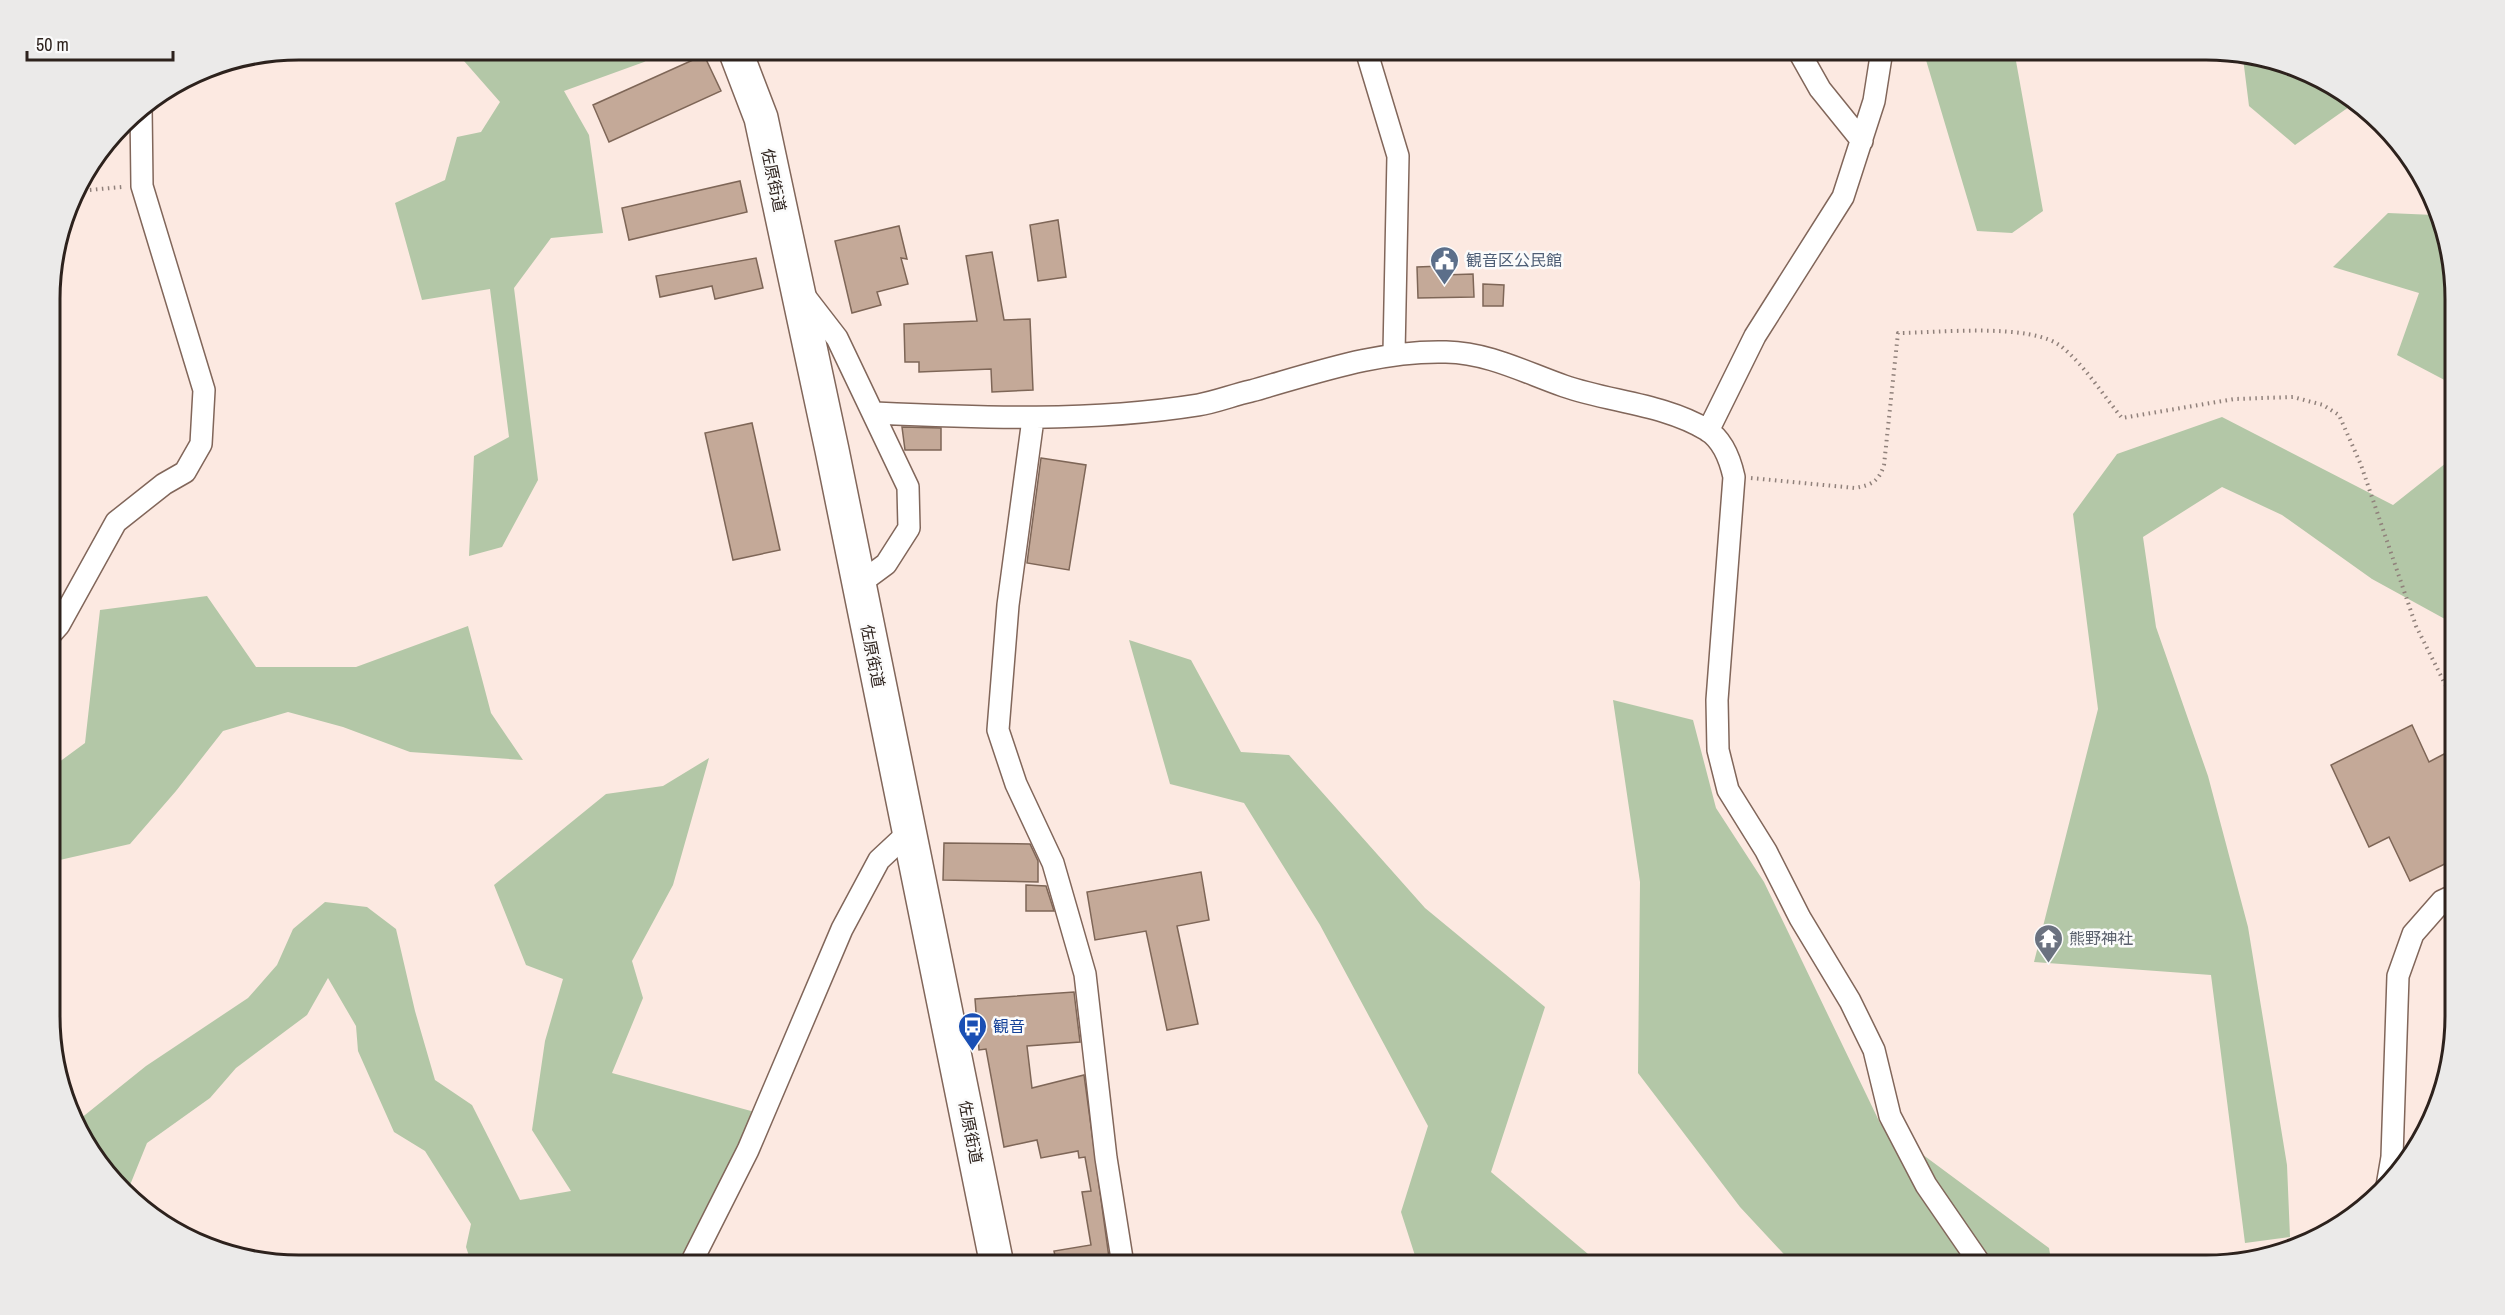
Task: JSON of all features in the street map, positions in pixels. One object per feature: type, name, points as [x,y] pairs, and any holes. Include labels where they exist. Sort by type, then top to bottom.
[{"type":"highway","name":"佐原街道","points":[[739,60],[761,118],[996,1255]]},
{"type":"street","points":[[1369,60],[1398,156],[1394,353]]},
{"type":"street","points":[[1804,60],[1820,89],[1862,141]]},
{"type":"street","points":[[1708,431],[1755,336],[1843,197],[1874,101],[1880,60]]},
{"type":"street","points":[[60,623],[116,522],[164,484],[185,472],[201,444],[204,390],[142,186],[141,119]]},
{"type":"street","points":[[796,285],[837,338],[908,487],[909,528],[886,564],[859,584]]},
{"type":"street","points":[[874,413],[1033,419],[1132,413],[1200,405],[1394,353],[1448,351],[1485,355],[1565,386],[1662,411],[1708,431],[1719,441],[1727,454],[1734,477],[1717,700],[1718,750],[1728,790],[1766,851],[1800,918],[1850,1001],[1875,1050],[1890,1116],[1926,1185],[1973,1255]]},
{"type":"street","points":[[1033,419],[1008,605],[998,730],[1016,784],[1053,863],[1085,974],[1106,1158],[1121,1255]]},
{"type":"street","points":[[695,1255],[748,1150],[842,929],[879,860],[909,833]]},
{"type":"street","points":[[2390,1169],[2398,976],[2413,934],[2445,900]]},
{"type":"path","points":[[86,191],[142,186]]},
{"type":"path","points":[[1734,477],[1856,488],[1869,486],[1880,478],[1884,465],[1898,333],[2015,331],[2036,335],[2061,346],[2121,418],[2234,399],[2293,397],[2323,405],[2340,415],[2361,465],[2416,626],[2445,684]]},
{"type":"green space","points":[[647,60],[564,91],[589,135],[603,233],[551,238],[514,288],[538,480],[502,547],[469,556],[474,456],[509,437],[490,289],[422,300],[395,203],[445,180],[457,137],[481,132],[500,102],[464,61]]},
{"type":"green space","points":[[1926,60],[2016,60],[2043,211],[2012,233],[1977,231]]},
{"type":"green space","points":[[2244,63],[2268,68],[2297,78],[2326,92],[2349,107],[2295,145],[2249,106]]},
{"type":"green space","points":[[2388,213],[2429,215],[2437,237],[2443,268],[2445,380],[2397,355],[2419,293],[2333,267]]},
{"type":"green space","points":[[2222,417],[2393,505],[2445,464],[2445,619],[2372,579],[2282,515],[2222,487],[2143,537],[2156,627],[2208,776],[2248,927],[2287,1165],[2290,1237],[2245,1243],[2211,975],[2034,962],[2098,709],[2073,514],[2117,454]]},
{"type":"green space","points":[[207,596],[256,667],[356,667],[468,626],[491,713],[523,760],[410,752],[343,727],[288,712],[223,731],[176,791],[130,844],[60,860],[60,761],[85,743],[100,610]]},
{"type":"green space","points":[[1129,640],[1191,660],[1241,752],[1289,755],[1425,908],[1545,1007],[1491,1172],[1589,1255],[1415,1255],[1401,1212],[1428,1126],[1320,925],[1244,803],[1170,784]]},
{"type":"green space","points":[[1613,700],[1693,720],[1716,808],[1764,882],[1880,1123],[2049,1248],[2050,1255],[1785,1255],[1740,1207],[1638,1073],[1640,882]]},
{"type":"green space","points":[[709,758],[673,885],[632,961],[643,998],[612,1073],[762,1114],[695,1255],[469,1255],[466,1247],[471,1224],[425,1151],[394,1132],[358,1051],[356,1026],[328,978],[307,1015],[236,1068],[210,1098],[147,1143],[130,1185],[100,1149],[83,1117],[146,1066],[248,998],[277,965],[293,929],[325,902],[367,907],[396,929],[415,1011],[435,1080],[472,1105],[520,1200],[571,1191],[532,1130],[545,1041],[563,979],[526,965],[494,885],[606,794],[663,786]]},
{"type":"building","points":[[693,60],[706,60],[721,91],[609,142],[593,105]]},
{"type":"building","points":[[740,181],[747,212],[629,240],[622,208]]},
{"type":"building","points":[[1058,220],[1066,277],[1038,281],[1030,225]]},
{"type":"building","points":[[899,226],[907,259],[901,258],[908,284],[877,292],[881,305],[852,313],[835,241]]},
{"type":"building","points":[[992,252],[1004,320],[1030,319],[1033,390],[992,392],[991,369],[919,372],[919,362],[905,362],[904,324],[977,321],[966,256]]},
{"type":"building","points":[[756,258],[763,288],[715,299],[712,286],[660,297],[656,276]]},
{"type":"building","name":"観音区公民館","points":[[1442,266],[1443,275],[1473,274],[1474,297],[1418,298],[1417,267]]},
{"type":"building","points":[[1483,284],[1504,285],[1503,306],[1483,306]]},
{"type":"building","points":[[752,423],[780,550],[733,560],[705,433]]},
{"type":"building","points":[[902,427],[941,428],[941,450],[905,450]]},
{"type":"building","points":[[1041,458],[1086,465],[1069,570],[1027,563]]},
{"type":"building","points":[[2412,725],[2429,762],[2444,754],[2445,756],[2445,864],[2410,881],[2389,837],[2369,847],[2331,765]]},
{"type":"building","points":[[944,843],[1030,844],[1038,861],[1038,882],[943,880]]},
{"type":"building","points":[[1201,872],[1209,920],[1177,926],[1198,1024],[1167,1030],[1146,931],[1095,940],[1087,892]]},
{"type":"building","points":[[1026,885],[1046,886],[1054,911],[1026,911]]},
{"type":"building","points":[[1074,992],[1080,1042],[1027,1046],[1032,1088],[1084,1075],[1109,1255],[1055,1255],[1054,1251],[1091,1245],[1082,1192],[1091,1191],[1085,1157],[1079,1158],[1078,1151],[1041,1158],[1037,1140],[1004,1147],[986,1049],[979,1050],[975,999]]},
{"type":"place","name":"観音区公民館","points":[[1445,286]]},
{"type":"place","name":"熊野神社","points":[[2048,964]]},
{"type":"place","name":"観音","points":[[972,1052]]}]
